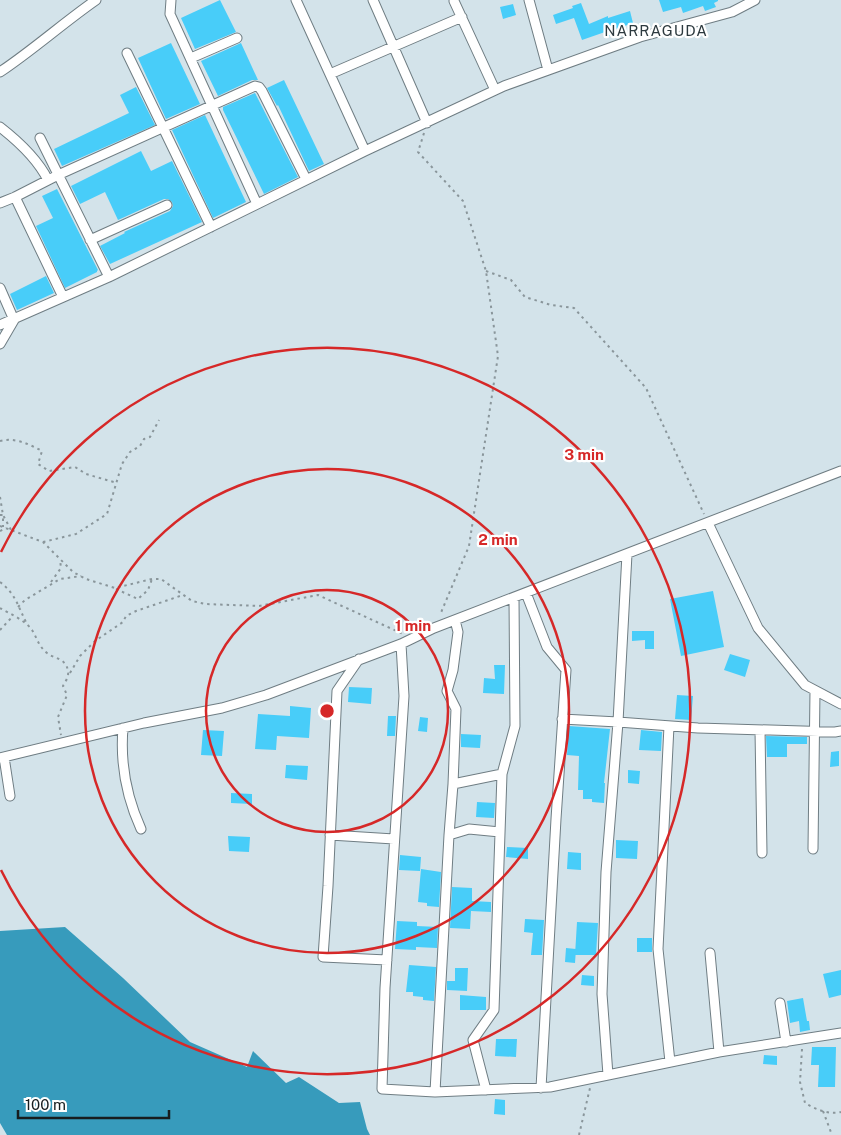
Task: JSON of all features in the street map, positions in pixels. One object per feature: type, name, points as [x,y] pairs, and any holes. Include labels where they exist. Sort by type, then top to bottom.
[{"type":"street","points":[[0,72],[96,0]]},
{"type":"street","points":[[171,0],[170,14],[256,204]]},
{"type":"street","points":[[296,0],[365,151]]},
{"type":"street","points":[[373,0],[427,123]]},
{"type":"street","points":[[530,0],[548,70]]},
{"type":"street","points":[[0,325],[109,277],[306,179],[496,90],[640,36],[732,12],[755,0]]},
{"type":"street","points":[[454,1],[496,90]]},
{"type":"street","points":[[330,74],[462,17]]},
{"type":"street","points":[[191,58],[237,38]]},
{"type":"street","points":[[127,54],[211,226]]},
{"type":"street","points":[[0,203],[254,86],[259,87],[306,179]]},
{"type":"street","points":[[0,128],[27,153],[48,180]]},
{"type":"street","points":[[40,138],[109,277]]},
{"type":"street","points":[[15,197],[63,297]]},
{"type":"street","points":[[90,240],[166,205]]},
{"type":"street","points":[[0,288],[14,320]]},
{"type":"street","points":[[0,344],[14,320]]},
{"type":"street","points":[[10,796],[2,758],[123,728],[222,708],[266,695],[414,639],[434,628],[841,471]]},
{"type":"street","points":[[708,523],[758,628],[805,686],[841,704]]},
{"type":"street","points":[[608,1075],[602,994],[606,872],[618,722],[627,554]]},
{"type":"street","points":[[526,593],[547,647],[566,670],[541,1088]]},
{"type":"street","points":[[486,1090],[473,1040],[494,1010],[502,774],[515,726],[514,598]]},
{"type":"street","points":[[435,1092],[456,709],[447,691],[458,632],[455,620]]},
{"type":"street","points":[[400,644],[404,696],[386,960],[382,1038],[382,1089],[435,1092],[541,1088],[719,1052],[841,1033]]},
{"type":"street","points":[[359,659],[337,691],[323,957],[386,960]]},
{"type":"street","points":[[813,849],[815,691]]},
{"type":"street","points":[[562,719],[760,730],[841,730]]},
{"type":"street","points":[[669,726],[658,950],[670,1062]]},
{"type":"street","points":[[123,728],[122,745],[130,805],[141,829]]},
{"type":"street","points":[[760,730],[762,853]]},
{"type":"street","points":[[453,784],[502,774]]},
{"type":"street","points":[[449,835],[469,829],[500,832]]},
{"type":"street","points":[[330,835],[394,839]]},
{"type":"street","points":[[710,953],[719,1052]]},
{"type":"street","points":[[780,1003],[786,1042]]},
{"type":"path","points":[[427,123],[418,152],[463,201],[486,271],[498,356],[469,546],[434,628]]},
{"type":"path","points":[[486,271],[510,280],[525,297],[551,305],[574,308],[646,388],[708,523]]},
{"type":"path","points":[[43,542],[76,534],[107,514],[122,464],[130,452],[140,446],[144,439],[150,437],[159,420]]},
{"type":"path","points":[[0,440],[27,442],[42,450],[38,464],[49,471],[75,467],[86,474],[117,483]]},
{"type":"path","points":[[0,497],[5,528]]},
{"type":"path","points":[[2,515],[11,530]]},
{"type":"path","points":[[0,526],[43,542],[73,572],[138,599],[148,590],[152,578]]},
{"type":"path","points":[[0,531],[5,528]]},
{"type":"path","points":[[50,584],[61,568],[60,560]]},
{"type":"path","points":[[18,607],[25,600],[60,579],[81,576]]},
{"type":"path","points":[[115,588],[152,578],[162,579],[170,583],[192,601],[205,604],[259,606],[318,595],[414,639]]},
{"type":"path","points":[[0,582],[14,596],[38,643],[47,654],[60,658],[69,675]]},
{"type":"path","points":[[62,743],[58,717],[67,695],[63,686],[80,656],[95,641],[123,622],[126,616],[183,595]]},
{"type":"path","points":[[0,608],[28,626]]},
{"type":"path","points":[[0,630],[13,616]]},
{"type":"path","points":[[802,1039],[800,1082],[805,1103],[823,1111],[841,1112]]},
{"type":"path","points":[[579,1135],[592,1078]]},
{"type":"path","points":[[823,1111],[832,1135]]},
{"type":"water","points":[[65,927],[123,978],[190,1042],[247,1067],[253,1051],[286,1083],[299,1077],[339,1103],[360,1102],[370,1135],[7,1135],[0,1123],[0,931]]},
{"type":"building","points":[[220,0],[236,32],[195,49],[181,18]]},
{"type":"building","points":[[659,0],[718,1],[714,3],[716,7],[705,11],[703,6],[683,13],[681,7],[663,12]]},
{"type":"building","points":[[581,3],[589,24],[608,16],[608,18],[630,11],[633,23],[613,30],[615,34],[607,37],[605,32],[582,40],[574,18],[556,24],[553,15]]},
{"type":"building","points":[[513,4],[516,15],[503,19],[500,7]]},
{"type":"building","points":[[171,43],[200,104],[166,119],[138,58]]},
{"type":"building","points":[[241,43],[258,80],[252,80],[218,96],[201,61]]},
{"type":"building","points":[[284,80],[324,164],[309,171],[278,105],[267,88]]},
{"type":"building","points":[[136,87],[155,125],[62,166],[54,149],[129,113],[120,95]]},
{"type":"building","points":[[255,93],[298,177],[264,194],[223,110],[223,107]]},
{"type":"building","points":[[205,115],[246,202],[213,218],[172,130]]},
{"type":"building","points":[[141,151],[151,171],[172,161],[202,222],[110,264],[100,246],[124,232],[170,211],[173,206],[172,202],[164,199],[118,220],[105,192],[80,204],[71,186]]},
{"type":"building","points":[[57,189],[98,270],[65,288],[36,226],[53,218],[42,196]]},
{"type":"building","points":[[46,276],[54,293],[17,310],[10,294]]},
{"type":"building","points":[[713,591],[724,647],[681,656],[670,599]]},
{"type":"building","points":[[632,631],[654,631],[654,649],[645,649],[645,640],[632,641]]},
{"type":"building","points":[[730,654],[750,660],[745,677],[724,670]]},
{"type":"building","points":[[494,665],[505,665],[504,694],[483,693],[484,678],[495,679]]},
{"type":"building","points":[[349,687],[372,688],[371,704],[348,702]]},
{"type":"building","points":[[677,695],[693,696],[691,720],[675,719]]},
{"type":"building","points":[[290,706],[311,708],[309,738],[277,736],[276,750],[255,749],[258,714],[290,716]]},
{"type":"building","points":[[388,716],[396,716],[395,736],[387,736]]},
{"type":"building","points":[[420,717],[428,718],[427,732],[418,731]]},
{"type":"building","points":[[569,726],[610,729],[604,783],[604,803],[592,802],[592,799],[583,799],[583,790],[578,790],[579,756],[567,755]]},
{"type":"building","points":[[203,730],[224,731],[222,756],[201,755]]},
{"type":"building","points":[[641,730],[662,732],[661,751],[639,750]]},
{"type":"building","points":[[461,734],[481,735],[480,748],[461,747]]},
{"type":"building","points":[[766,736],[807,737],[807,744],[787,744],[787,757],[767,757]]},
{"type":"building","points":[[839,751],[839,766],[830,767],[831,752]]},
{"type":"building","points":[[286,765],[308,766],[307,780],[285,778]]},
{"type":"building","points":[[628,770],[640,771],[639,784],[628,783]]},
{"type":"building","points":[[231,793],[252,794],[252,804],[231,803]]},
{"type":"building","points":[[477,802],[495,803],[494,818],[476,817]]},
{"type":"building","points":[[228,836],[250,837],[249,852],[229,851]]},
{"type":"building","points":[[616,840],[638,841],[637,859],[616,858]]},
{"type":"building","points":[[507,847],[528,848],[528,859],[506,857]]},
{"type":"building","points":[[568,852],[581,853],[581,870],[567,869]]},
{"type":"building","points":[[400,855],[421,857],[420,871],[399,870]]},
{"type":"building","points":[[421,869],[441,872],[439,907],[427,906],[427,903],[418,902]]},
{"type":"building","points":[[452,887],[472,888],[472,901],[491,902],[491,912],[471,911],[470,929],[450,928]]},
{"type":"building","points":[[525,919],[544,920],[542,955],[531,955],[533,933],[524,932]]},
{"type":"building","points":[[397,921],[417,922],[417,926],[438,927],[437,948],[395,949]]},
{"type":"building","points":[[577,922],[598,923],[596,955],[575,955]]},
{"type":"building","points":[[637,938],[652,938],[652,952],[637,952]]},
{"type":"building","points":[[566,948],[576,949],[575,963],[565,962]]},
{"type":"building","points":[[409,965],[436,967],[434,1001],[423,1000],[423,997],[413,996],[413,992],[406,992]]},
{"type":"building","points":[[455,968],[468,968],[467,991],[447,990],[447,981],[455,981]]},
{"type":"building","points":[[841,970],[841,995],[829,998],[823,974]]},
{"type":"building","points":[[582,975],[594,976],[594,986],[581,985]]},
{"type":"building","points":[[460,995],[486,997],[486,1010],[460,1010]]},
{"type":"building","points":[[803,998],[810,1030],[800,1032],[799,1021],[790,1023],[787,1001]]},
{"type":"building","points":[[496,1039],[517,1039],[516,1057],[495,1056]]},
{"type":"building","points":[[812,1047],[836,1047],[835,1087],[818,1087],[819,1065],[811,1065]]},
{"type":"building","points":[[764,1055],[777,1056],[777,1065],[763,1064]]},
{"type":"building","points":[[495,1099],[505,1100],[505,1115],[494,1114]]},
{"type":"district","name":"NARRAGUDA","points":[[656,30]]}]
